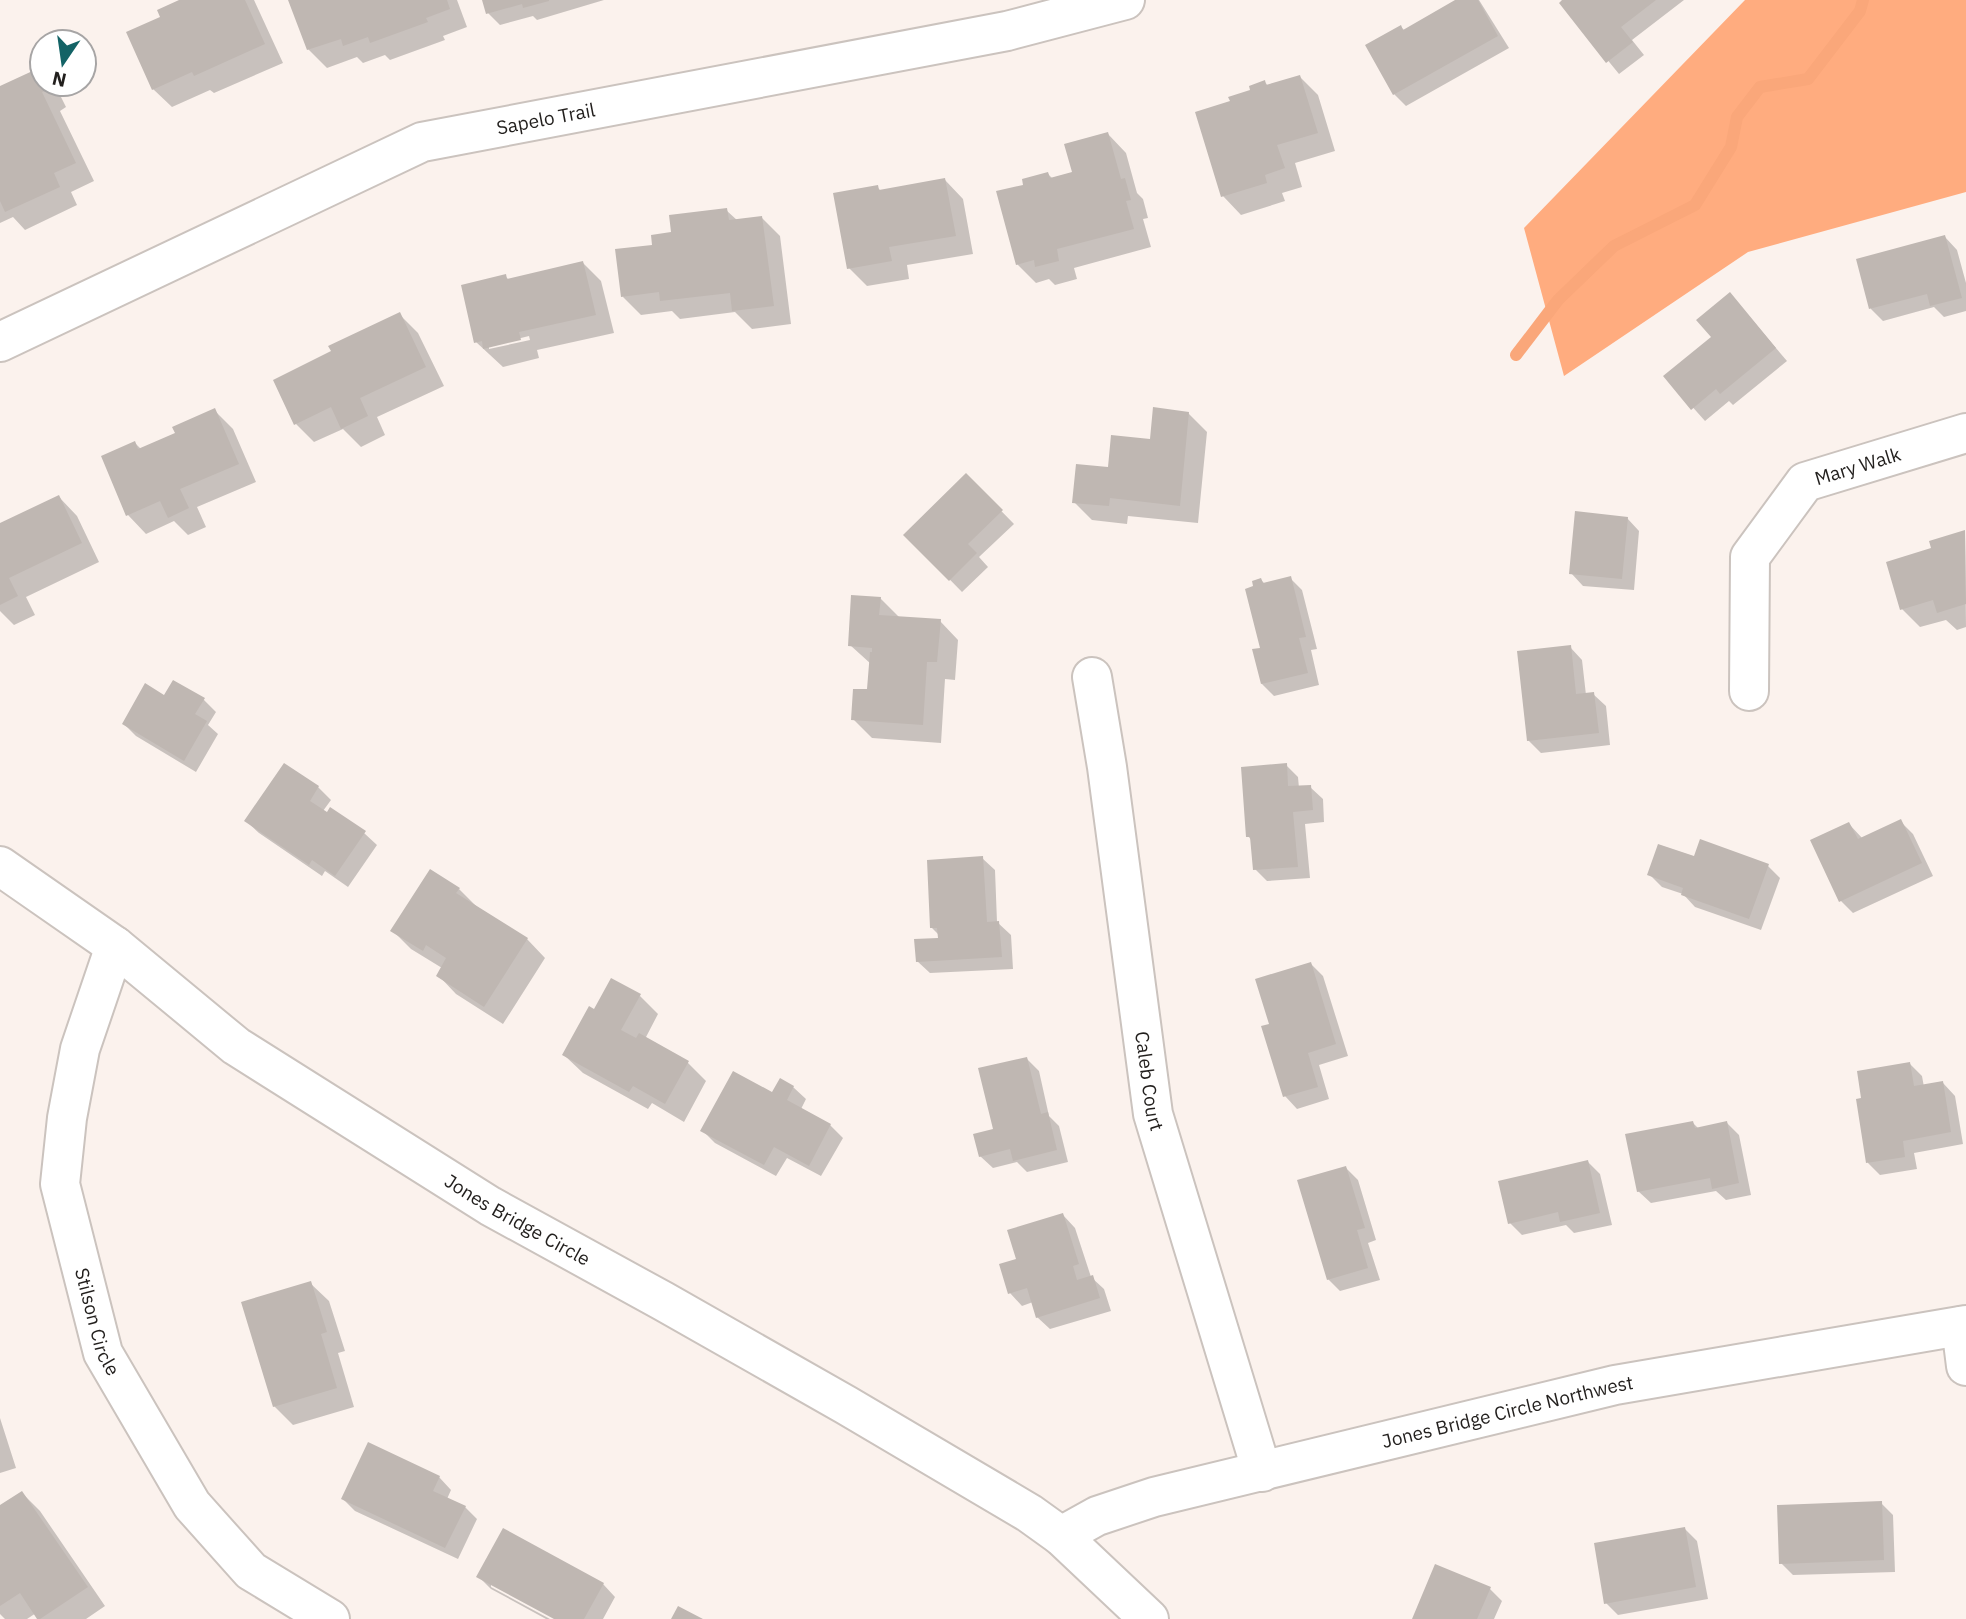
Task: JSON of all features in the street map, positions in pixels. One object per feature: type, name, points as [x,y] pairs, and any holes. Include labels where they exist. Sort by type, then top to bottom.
[{"type":"street","name":"Sapelo Trail","points":[[0,342],[422,142],[994,34],[1125,0]]},
{"type":"street","name":"Mary Walk","points":[[1749,691],[1750,557],[1805,482],[1966,433]]},
{"type":"street","name":"Caleb Court","points":[[1092,677],[1107,767],[1153,1114],[1262,1472]]},
{"type":"street","name":"Jones Bridge Circle","points":[[0,866],[115,946],[236,1046],[490,1206],[652,1294],[1029,1514],[1061,1536],[1149,1619]]},
{"type":"street","name":"Stilson Circle","points":[[115,946],[80,1049],[67,1118],[60,1184],[103,1353],[192,1505],[251,1571],[330,1619]]},
{"type":"street","name":"Jones Bridge Circle Northwest","points":[[1061,1536],[1097,1516],[1154,1497],[1615,1385],[1963,1325]]},
{"type":"street","points":[[1963,1325],[1966,1366]]},
{"type":"shaded area","points":[[1745,0],[1966,0],[1966,192],[1748,252],[1564,376],[1524,228]]},
{"type":"building","points":[[179,0],[245,0],[265,44],[194,76],[192,72],[152,90],[126,32],[160,17],[157,10]]},
{"type":"building","points":[[288,0],[447,0],[450,9],[426,18],[428,22],[370,43],[368,37],[343,46],[341,39],[307,50]]},
{"type":"building","points":[[482,0],[549,1],[523,8],[522,4],[486,14]]},
{"type":"building","points":[[1455,0],[1478,0],[1498,36],[1393,95],[1365,45],[1401,25],[1403,30]]},
{"type":"building","points":[[1562,0],[1656,0],[1621,27],[1633,42],[1606,63],[1559,3]]},
{"type":"building","points":[[28,73],[28,98],[45,98],[76,163],[54,173],[60,187],[5,212],[0,201],[0,86]]},
{"type":"building","points":[[1300,75],[1318,133],[1277,145],[1285,168],[1265,175],[1267,183],[1221,197],[1195,112],[1230,101],[1228,97],[1250,90],[1249,86],[1265,80],[1266,85]]},
{"type":"building","points":[[1108,132],[1121,179],[1125,178],[1131,200],[1126,201],[1134,229],[1057,249],[1059,261],[1035,267],[1034,260],[1016,265],[996,191],[1023,185],[1022,179],[1048,172],[1050,178],[1072,172],[1064,144]]},
{"type":"building","points":[[945,178],[956,236],[889,247],[892,261],[847,269],[833,193],[878,185],[879,190]]},
{"type":"building","points":[[727,208],[729,220],[762,216],[774,306],[732,311],[730,293],[660,301],[659,292],[621,297],[615,249],[652,245],[651,235],[671,232],[669,215]]},
{"type":"building","points":[[1945,235],[1962,298],[1930,306],[1927,294],[1869,309],[1856,259]]},
{"type":"building","points":[[583,261],[596,315],[519,332],[521,340],[483,349],[482,341],[474,343],[461,285],[506,274],[507,279]]},
{"type":"building","points":[[1730,292],[1776,348],[1720,394],[1716,389],[1691,410],[1663,376],[1711,337],[1696,320]]},
{"type":"building","points":[[400,312],[426,367],[360,398],[368,416],[341,429],[331,407],[294,425],[273,380],[331,351],[328,346]]},
{"type":"building","points":[[1153,407],[1189,412],[1180,506],[1110,498],[1109,506],[1072,503],[1076,464],[1108,467],[1111,435],[1150,439]]},
{"type":"building","points":[[215,408],[239,464],[180,489],[189,508],[168,518],[160,501],[126,516],[101,456],[135,441],[138,449],[175,433],[172,427]]},
{"type":"building","points":[[966,473],[1003,510],[968,544],[977,553],[949,581],[903,535]]},
{"type":"building","points":[[59,495],[82,543],[9,578],[18,596],[0,605],[0,523]]},
{"type":"building","points":[[1575,511],[1628,517],[1622,579],[1569,574]]},
{"type":"building","points":[[1965,530],[1966,604],[1937,613],[1933,600],[1900,610],[1886,562],[1931,548],[1929,541]]},
{"type":"building","points":[[1291,576],[1306,637],[1299,638],[1308,673],[1261,684],[1252,649],[1260,648],[1245,589],[1253,586],[1252,581],[1261,578],[1263,583]]},
{"type":"building","points":[[851,595],[881,597],[879,615],[941,619],[937,662],[927,662],[923,725],[851,720],[853,689],[867,689],[872,648],[848,646]]},
{"type":"building","points":[[1571,645],[1576,694],[1594,692],[1599,733],[1527,741],[1517,651]]},
{"type":"building","points":[[173,680],[205,698],[195,714],[207,721],[184,761],[122,724],[145,683],[164,695]]},
{"type":"building","points":[[284,763],[319,786],[310,801],[327,812],[330,807],[366,831],[335,876],[312,860],[309,865],[244,821]]},
{"type":"building","points":[[1287,763],[1288,786],[1311,785],[1313,810],[1293,812],[1298,867],[1253,870],[1250,837],[1246,837],[1241,767]]},
{"type":"building","points":[[1901,819],[1922,863],[1839,902],[1810,840],[1849,822],[1858,839]]},
{"type":"building","points":[[1700,839],[1769,864],[1749,919],[1681,895],[1683,888],[1647,875],[1658,844],[1694,856]]},
{"type":"building","points":[[983,856],[987,922],[999,921],[1002,957],[916,962],[914,939],[938,938],[937,928],[930,928],[927,860]]},
{"type":"building","points":[[430,869],[460,888],[456,893],[528,938],[484,1007],[436,976],[446,958],[426,945],[423,951],[390,931]]},
{"type":"building","points":[[1311,962],[1336,1044],[1308,1053],[1318,1087],[1283,1097],[1261,1026],[1269,1024],[1255,979]]},
{"type":"building","points":[[611,978],[641,994],[621,1030],[636,1038],[639,1033],[689,1061],[665,1104],[633,1086],[629,1092],[562,1055],[589,1006],[594,1009]]},
{"type":"building","points":[[1027,1057],[1041,1114],[1048,1112],[1057,1150],[1013,1161],[1010,1149],[979,1157],[973,1134],[993,1129],[978,1068]]},
{"type":"building","points":[[1910,1062],[1914,1086],[1943,1081],[1951,1132],[1903,1141],[1905,1157],[1866,1163],[1856,1099],[1861,1098],[1857,1071]]},
{"type":"building","points":[[733,1071],[772,1092],[780,1078],[794,1086],[787,1100],[831,1124],[809,1166],[774,1147],[764,1165],[700,1131]]},
{"type":"building","points":[[1693,1121],[1695,1128],[1727,1121],[1739,1183],[1712,1189],[1710,1178],[1637,1192],[1625,1134]]},
{"type":"building","points":[[1588,1160],[1600,1213],[1560,1222],[1558,1212],[1508,1224],[1498,1181]]},
{"type":"building","points":[[1346,1166],[1365,1228],[1357,1230],[1368,1268],[1327,1280],[1297,1180]]},
{"type":"building","points":[[1063,1213],[1079,1264],[1073,1266],[1077,1280],[1093,1275],[1100,1298],[1036,1318],[1027,1288],[1008,1294],[999,1264],[1016,1259],[1007,1230]]},
{"type":"building","points":[[311,1281],[327,1332],[321,1334],[337,1388],[273,1407],[241,1302]]},
{"type":"building","points":[[368,1442],[440,1476],[433,1491],[466,1506],[445,1548],[341,1499]]},
{"type":"building","points":[[22,1491],[88,1587],[40,1619],[37,1619],[20,1593],[0,1606],[0,1505]]},
{"type":"building","points":[[1882,1501],[1884,1560],[1779,1564],[1777,1505]]},
{"type":"building","points":[[1685,1527],[1696,1587],[1604,1604],[1594,1543]]},
{"type":"building","points":[[503,1528],[604,1583],[584,1619],[554,1619],[476,1577]]},
{"type":"building","points":[[1435,1564],[1491,1587],[1477,1619],[1412,1619]]},
{"type":"building","points":[[678,1606],[703,1619],[671,1619]]},
{"type":"waterway","points":[[1516,355],[1558,300],[1614,246],[1695,205],[1731,147],[1737,117],[1760,87],[1808,79],[1860,11],[1863,0]]}]
